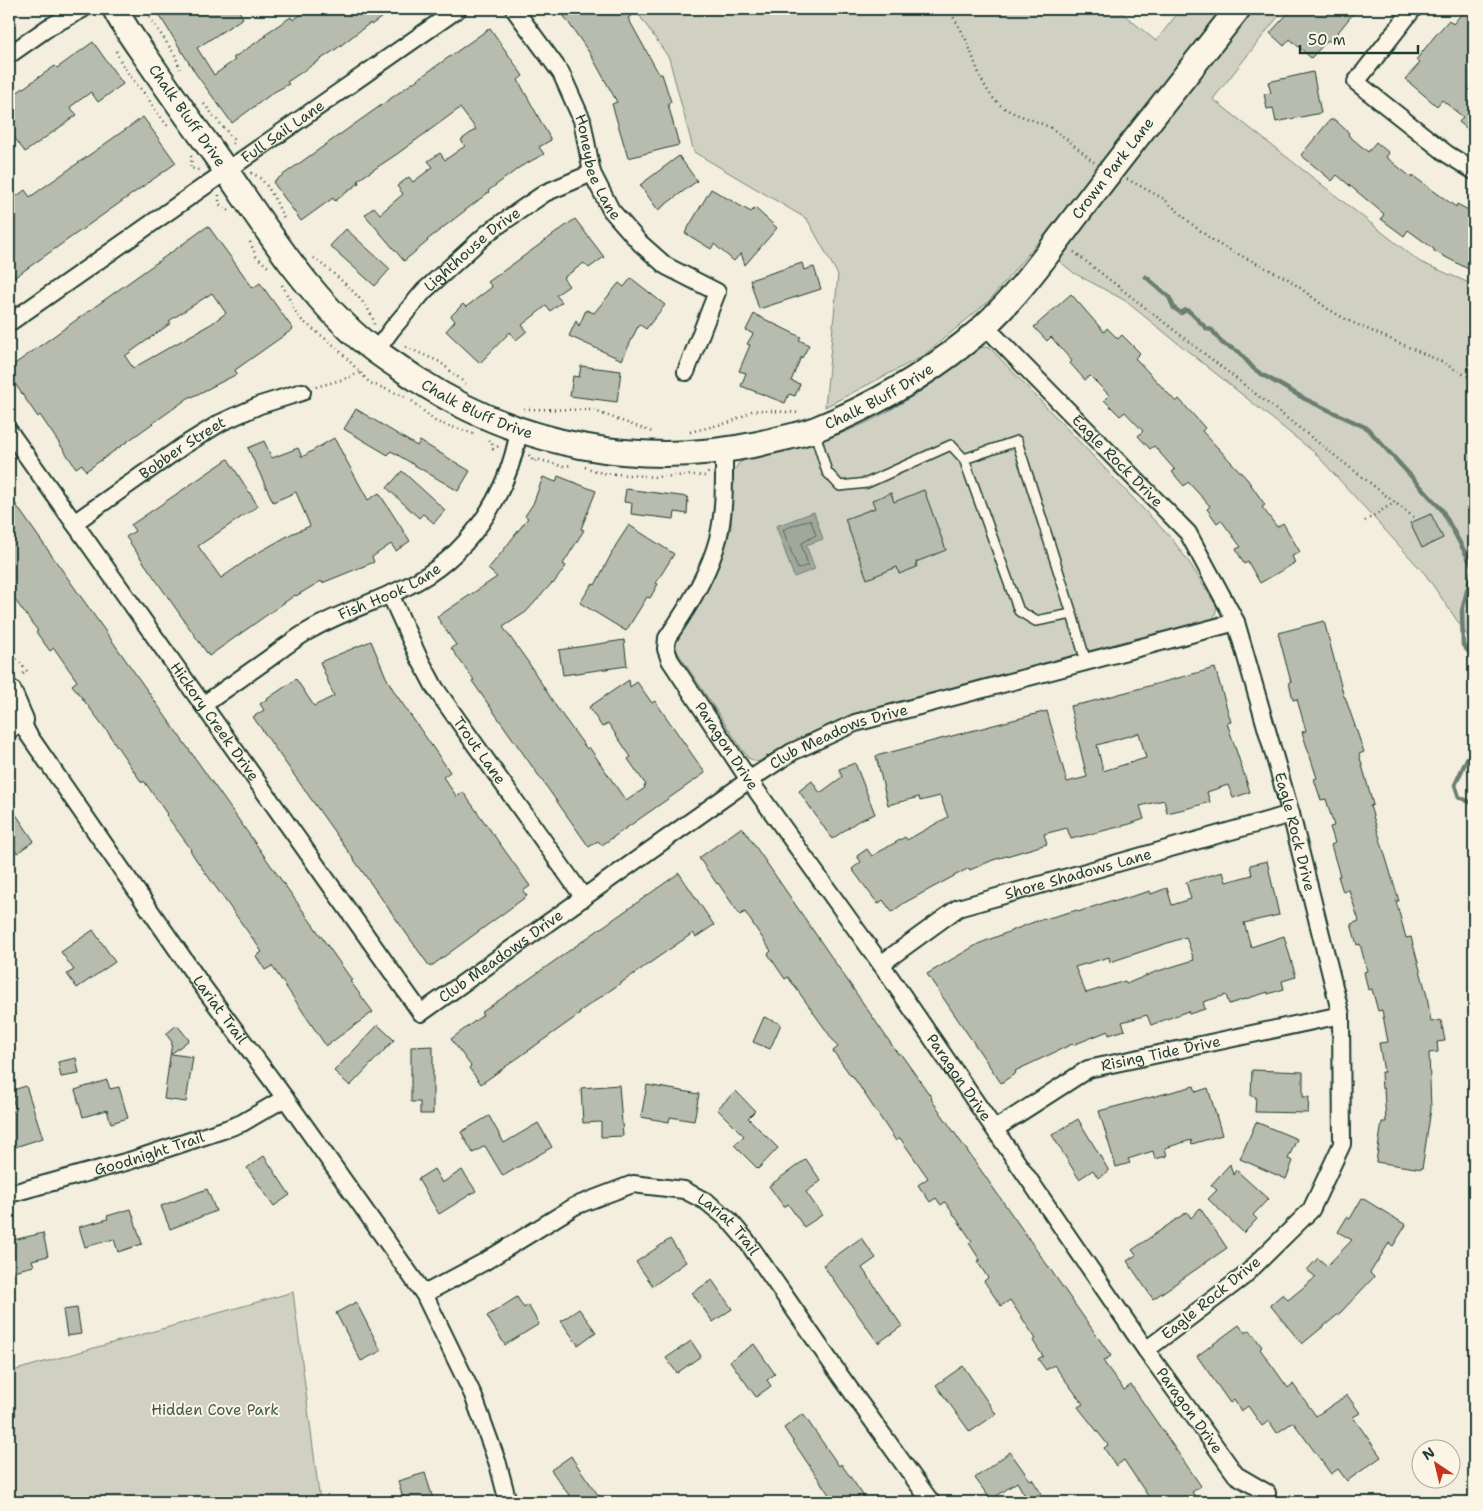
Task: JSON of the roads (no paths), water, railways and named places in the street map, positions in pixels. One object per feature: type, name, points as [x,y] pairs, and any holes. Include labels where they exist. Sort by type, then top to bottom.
[{"type":"street","points":[[9,55],[49,27],[83,9]]},
{"type":"street","name":"Chalk Bluff Drive","points":[[115,9],[164,84],[226,171],[312,289],[345,326],[375,352],[442,396],[472,412],[520,430],[586,448],[612,451],[680,454],[724,451],[807,421],[891,394],[949,355],[985,326]]},
{"type":"street","name":"Full Sail Lane","points":[[9,323],[458,9]]},
{"type":"street","name":"Honeybee Lane","points":[[514,9],[562,73],[582,120],[592,173],[611,210],[640,242],[666,266],[717,292],[686,372]]},
{"type":"street","name":"Crown Park Lane","points":[[985,326],[1010,299],[1058,239],[1238,9]]},
{"type":"street","points":[[1413,9],[1356,82],[1447,154],[1474,171]]},
{"type":"street","name":"Lighthouse Drive","points":[[375,352],[424,291],[490,231],[545,193],[592,173]]},
{"type":"street","name":"Eagle Rock Drive","points":[[985,326],[1188,533],[1236,622],[1290,814],[1341,1015],[1342,1144],[1311,1210],[1244,1276],[1146,1350]]},
{"type":"street","name":"Bobber Street","points":[[74,523],[183,446],[220,423],[260,405],[302,392]]},
{"type":"street","name":"Fish Hook Lane","points":[[203,705],[310,630],[337,616],[415,582],[438,567],[477,528],[497,497],[516,450],[520,430]]},
{"type":"street","name":"Hickory Creek Drive","points":[[9,431],[421,1013]]},
{"type":"street","name":"Paragon Drive","points":[[724,451],[722,518],[718,540],[703,578],[667,638],[666,650],[670,660],[749,780],[881,964],[1146,1350],[1236,1475],[1267,1493]]},
{"type":"street","name":"Trout Lane","points":[[390,594],[418,656],[435,688],[584,898]]},
{"type":"street","name":"Club Meadows Drive","points":[[421,1013],[749,780],[792,752],[855,723],[1236,622]]},
{"type":"street","points":[[12,686],[15,726]]},
{"type":"street","name":"Lariat Trail","points":[[15,726],[28,734],[200,984],[285,1098],[424,1294],[472,1395],[498,1464],[508,1502]]},
{"type":"street","name":"Shore Shadows Lane","points":[[881,964],[958,908],[1290,814]]},
{"type":"street","name":"Rising Tide Drive","points":[[995,1128],[1088,1069],[1341,1015]]},
{"type":"street","name":"Goodnight Trail","points":[[9,1194],[130,1161],[226,1129],[242,1123],[285,1098]]},
{"type":"street","name":"Lariat Trail","points":[[424,1294],[484,1262],[575,1206],[633,1184],[684,1190],[707,1202],[729,1220],[746,1240],[931,1502]]},
{"type":"lane","points":[[807,421],[827,472],[840,486],[867,483],[950,445],[964,459],[1019,611],[1036,621],[1072,614]]},
{"type":"lane","points":[[964,459],[1017,441],[1086,662]]},
{"type":"water","points":[[814,512],[823,539],[806,545],[815,569],[794,577],[776,526]]},
{"type":"waterway","points":[[1146,277],[1169,297],[1174,308],[1181,313],[1186,310],[1190,312],[1207,329],[1212,330],[1222,343],[1239,352],[1254,369],[1305,399],[1367,428],[1442,510],[1473,567],[1462,611],[1463,645],[1474,658]]},
{"type":"waterway","points":[[1474,734],[1472,748],[1455,785],[1459,797],[1474,804]]},
{"type":"park label","name":"Hidden Cove Park","points":[[215,1410]]}]
